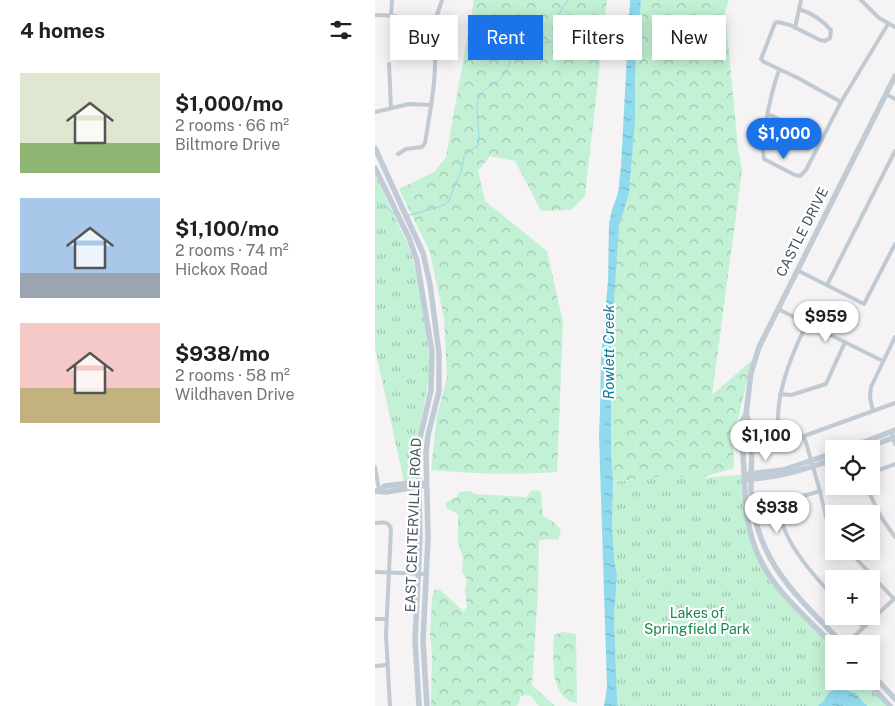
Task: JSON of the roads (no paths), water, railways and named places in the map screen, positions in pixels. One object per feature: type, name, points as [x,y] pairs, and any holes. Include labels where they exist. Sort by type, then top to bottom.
[{"type":"main road","name":"CASTLE DRIVE","points":[[747,476],[742,432],[743,421],[746,414],[751,373],[759,346],[895,76]]},
{"type":"main road","name":"EAST CENTERVILLE ROAD","points":[[375,148],[423,252],[430,284],[440,365],[439,391],[427,442],[427,538],[423,640],[427,706]]},
{"type":"main road","name":"EAST CENTERVILLE ROAD","points":[[375,168],[409,238],[420,270],[433,363],[429,399],[420,438],[420,538],[415,640],[419,706]]},
{"type":"main road","points":[[879,440],[894,436]]},
{"type":"main road","points":[[880,442],[894,436]]},
{"type":"main road","points":[[812,464],[825,458]]},
{"type":"main road","points":[[747,476],[773,477],[825,461]]},
{"type":"main road","points":[[747,476],[757,527],[765,550],[775,568],[791,589],[836,635]]},
{"type":"main road","points":[[747,476],[748,527],[761,562],[786,596],[825,637]]},
{"type":"main road","points":[[377,491],[385,486],[426,484]]},
{"type":"main road","points":[[880,683],[895,699]]},
{"type":"main road","points":[[876,690],[891,706]]},
{"type":"street","points":[[391,15],[392,0]]},
{"type":"street","points":[[437,15],[442,0]]},
{"type":"street","points":[[795,28],[801,0]]},
{"type":"street","points":[[861,0],[872,12],[895,27]]},
{"type":"street","points":[[799,9],[828,27],[831,30],[830,38],[825,41],[820,40],[778,22],[775,23],[761,59],[841,102]]},
{"type":"street","points":[[375,15],[390,16]]},
{"type":"street","points":[[779,70],[768,114],[764,142],[764,160],[800,176],[806,170],[841,102],[888,24]]},
{"type":"street","points":[[398,154],[406,149],[424,145],[431,105],[435,60]]},
{"type":"street","points":[[389,64],[391,108]]},
{"type":"street","points":[[886,94],[895,99]]},
{"type":"street","points":[[375,112],[409,104],[431,105]]},
{"type":"street","points":[[768,114],[821,139]]},
{"type":"street","points":[[827,285],[895,151]]},
{"type":"street","points":[[797,270],[864,304],[895,244]]},
{"type":"street","points":[[778,308],[883,361]]},
{"type":"street","points":[[807,323],[788,364],[780,394],[779,441],[804,436],[895,403]]},
{"type":"street","points":[[873,411],[870,392],[895,338]]},
{"type":"street","points":[[780,394],[791,395],[826,384],[845,342]]},
{"type":"street","points":[[804,436],[821,491],[825,512]]},
{"type":"street","points":[[880,470],[895,464]]},
{"type":"street","points":[[375,467],[377,491]]},
{"type":"street","points":[[821,491],[781,502],[782,518],[789,540],[800,558],[825,587]]},
{"type":"street","points":[[870,495],[881,516],[895,536]]},
{"type":"street","points":[[375,523],[387,523],[391,529],[386,619],[390,706]]},
{"type":"street","points":[[855,635],[894,598],[858,560]]},
{"type":"street","points":[[375,572],[426,574]]},
{"type":"street","points":[[375,619],[386,619]]},
{"type":"street","points":[[375,666],[387,665]]},
{"type":"water","points":[[630,0],[641,0],[640,15],[629,15]]},
{"type":"water","name":"Rowlett Creek","points":[[627,60],[636,60],[635,122],[629,193],[619,226],[611,345],[612,524],[617,575],[614,617],[617,706],[604,706],[607,687],[599,434],[601,358],[608,281],[609,223],[618,193]]},
{"type":"water","points":[[845,690],[855,693],[867,706],[818,706],[825,700],[829,692]]},
{"type":"waterway","points":[[408,215],[444,205],[448,202],[461,171],[464,157],[478,146],[477,106],[482,92],[503,76],[518,46],[527,38],[546,43],[556,40],[556,22],[568,0]]},
{"type":"waterway","points":[[375,202],[386,207],[395,215]]},
{"type":"park label","name":"Lakes of Springfield Park","points":[[697,622]]}]
